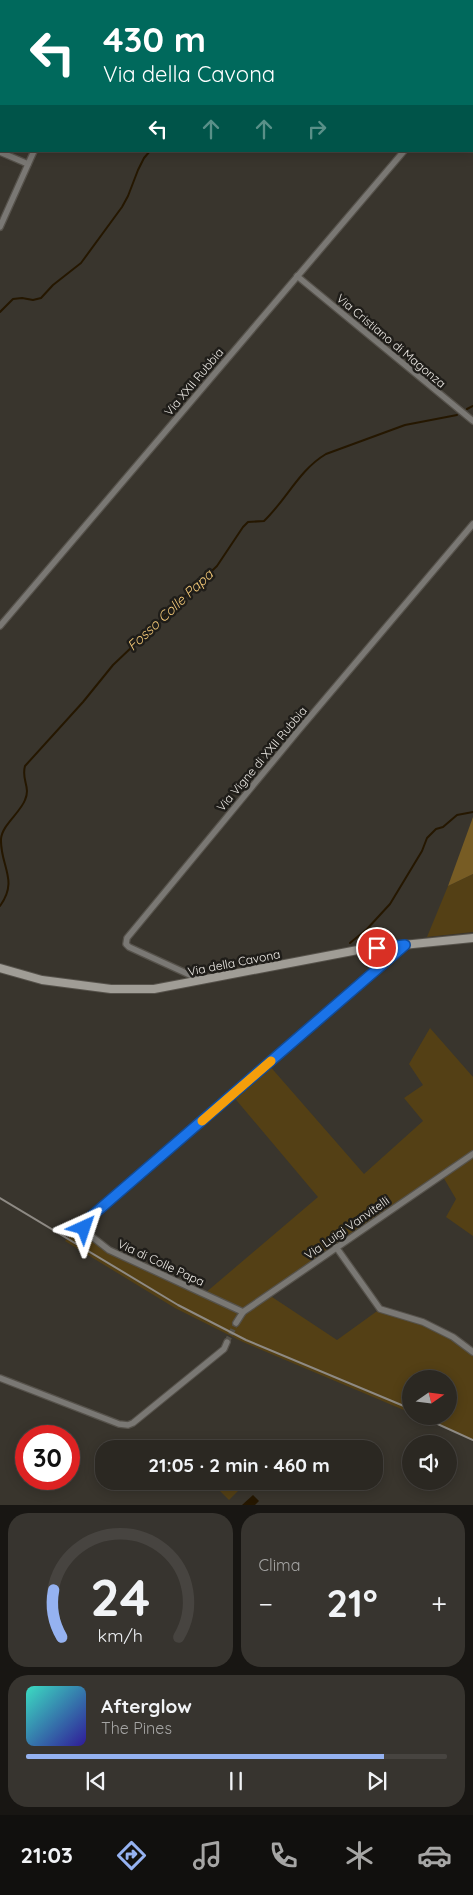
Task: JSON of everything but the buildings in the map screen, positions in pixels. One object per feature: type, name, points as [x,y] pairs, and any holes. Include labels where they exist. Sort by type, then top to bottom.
[{"type":"main road","name":"Via della Cavona","points":[[0,968],[42,980],[111,988],[154,990],[363,949],[473,938]]},
{"type":"street","points":[[0,152],[28,164]]},
{"type":"street","points":[[0,227],[34,152]]},
{"type":"street","name":"Via XXII Rubbia","points":[[0,626],[403,152]]},
{"type":"street","points":[[0,208],[7,211]]},
{"type":"street","name":"Via Cristiano di Magonza","points":[[297,276],[473,421]]},
{"type":"street","name":"Via Vigne di XXII Rubbia","points":[[203,981],[129,947],[126,942],[127,938],[304,723],[473,524]]},
{"type":"street","name":"Via di Colle Papa","points":[[243,1312],[109,1250],[86,1232],[83,1225],[405,945]]},
{"type":"street","name":"Via Luigi Vanvitelli","points":[[236,1323],[243,1312],[473,1154]]},
{"type":"street","points":[[336,1247],[380,1309],[424,1322],[453,1337],[473,1352]]},
{"type":"street","points":[[0,1378],[119,1424],[128,1425],[134,1423],[224,1349],[227,1342]]},
{"type":"shaded area","points":[[473,817],[473,874],[448,886]]},
{"type":"shaded area","points":[[473,874],[473,932],[427,937],[448,886]]},
{"type":"shaded area","points":[[430,1028],[473,1077],[473,1236],[446,1217],[456,1199],[442,1175],[269,1295],[337,1340],[380,1309],[423,1322],[473,1352],[473,1440],[440,1425],[458,1425],[458,1370],[402,1370],[402,1409],[243,1342],[175,1308],[65,1241],[83,1225],[109,1250],[204,1294],[318,1197],[232,1095],[268,1064],[364,1174],[423,1121],[404,1098],[423,1085],[409,1064]]},
{"type":"shaded area","points":[[219,1490],[239,1490],[229,1500]]},
{"type":"shaded area","points":[[253,1495],[259,1501],[255,1505],[242,1505]]},
{"type":"waterway","points":[[0,312],[13,299],[33,300],[41,298],[53,285],[81,263],[122,207],[138,170],[149,152]]},
{"type":"waterway","name":"Fosso Colle Papa","points":[[467,409],[473,406]]},
{"type":"waterway","name":"Fosso Colle Papa","points":[[0,906],[8,888],[1,839],[4,829],[23,805],[27,795],[24,775],[25,766],[83,702],[113,665],[217,566],[248,522],[264,521],[308,468],[326,454],[405,425],[457,415]]},
{"type":"waterway","points":[[350,943],[367,929],[390,904],[422,851],[427,838],[436,829],[443,827],[457,815],[473,812]]},
{"type":"tunnel","points":[[227,1342],[236,1323]]},
{"type":"railway","points":[[0,1198],[178,1305],[246,1340],[402,1405]]},
{"type":"railway","points":[[440,1425],[473,1440]]},
{"type":"slow traffic","points":[[202,1121],[271,1061]]},
{"type":"route","points":[[84,1228],[83,1225],[87,1220],[405,945],[377,948]]}]
